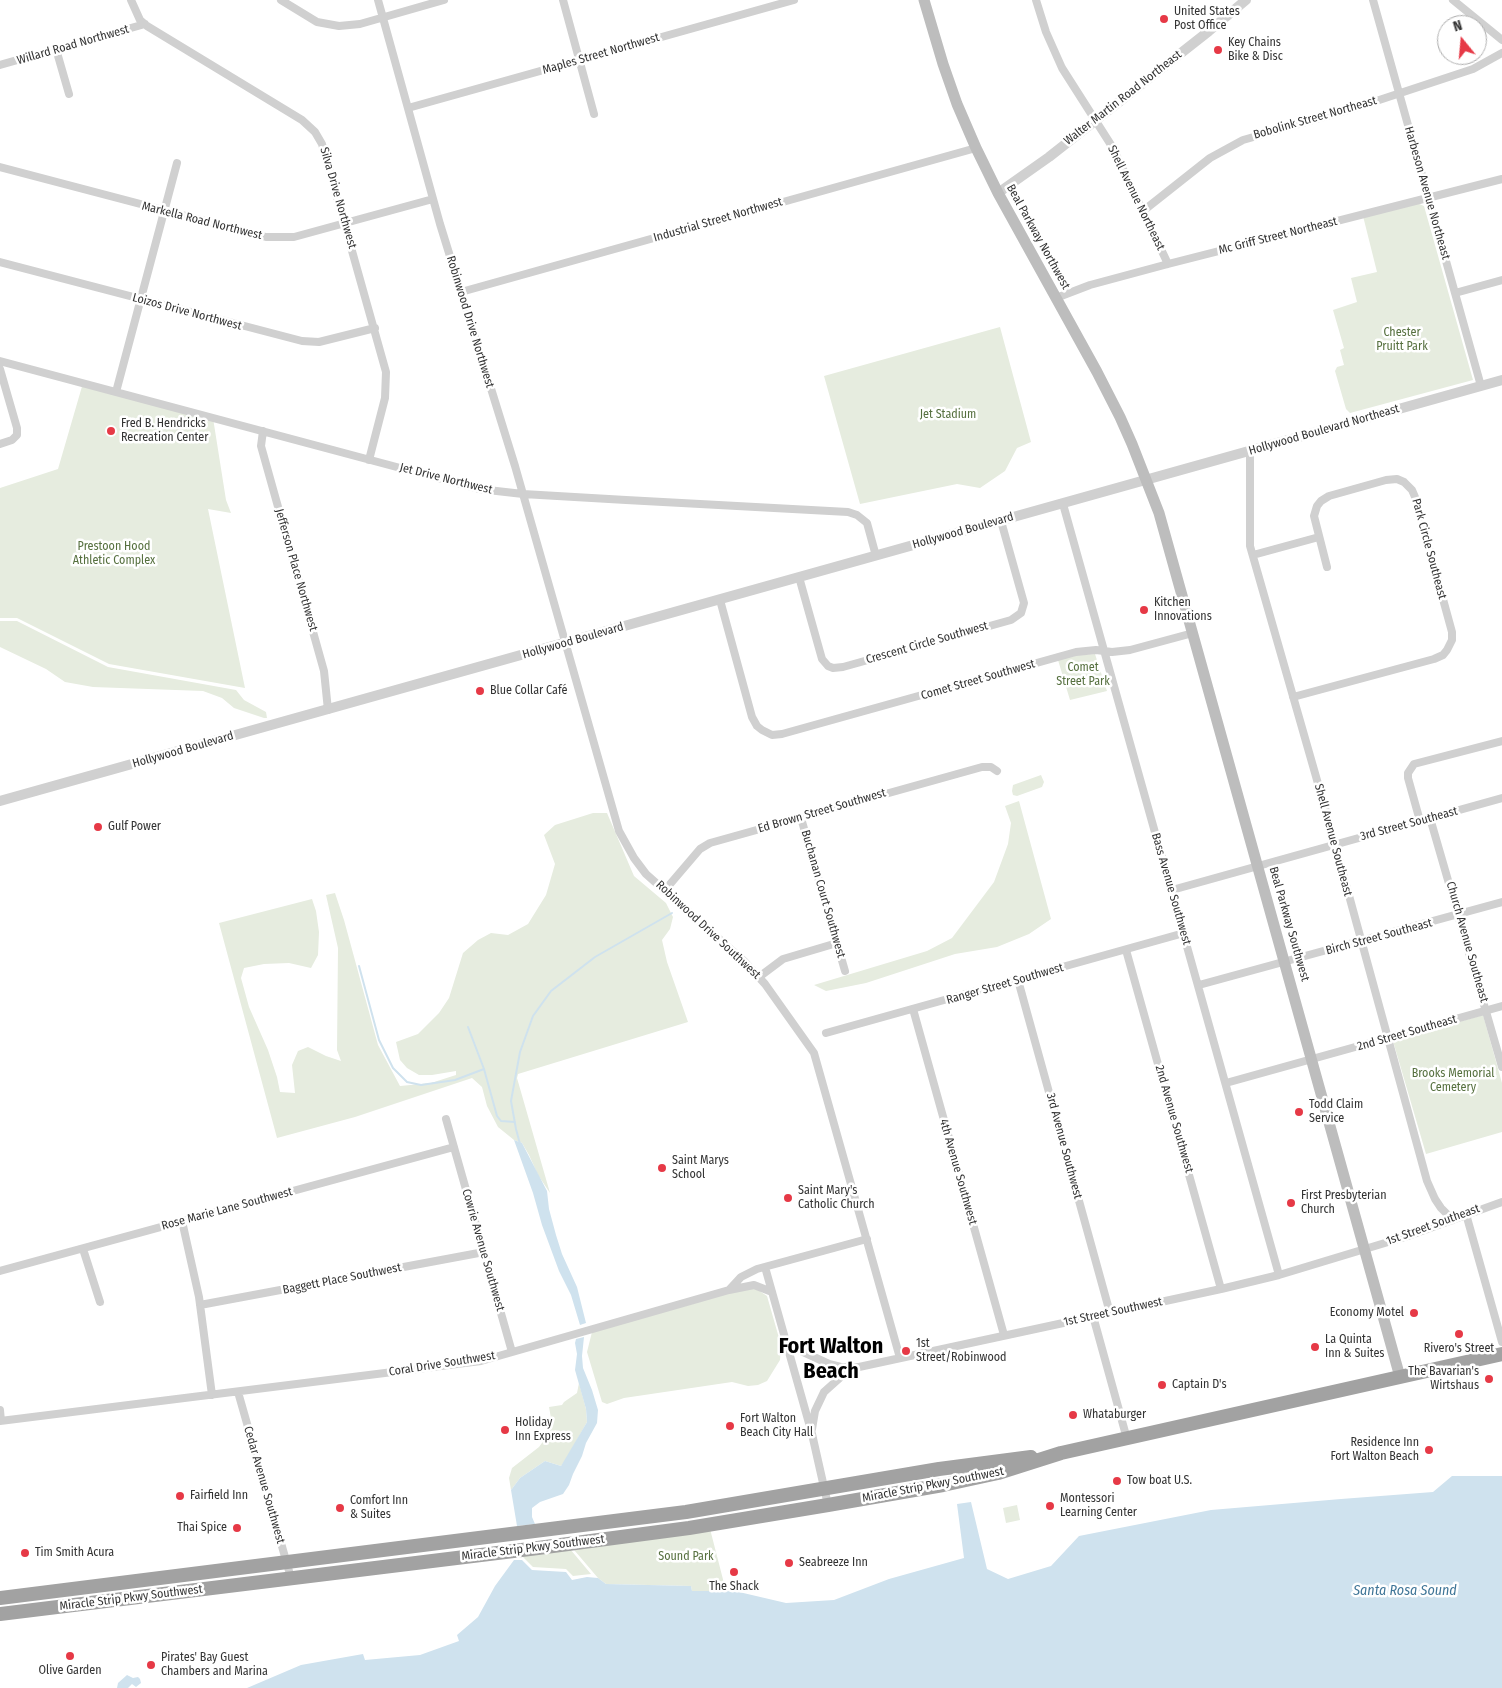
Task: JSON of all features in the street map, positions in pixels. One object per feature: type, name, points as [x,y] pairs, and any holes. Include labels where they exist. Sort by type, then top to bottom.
[{"type":"highway","name":"Miracle Strip Pkwy Southwest","points":[[0,1598],[686,1512],[996,1460],[1061,1453],[1126,1440],[1502,1354]]},
{"type":"highway","name":"Miracle Strip Pkwy Southwest","points":[[0,1614],[689,1528],[828,1506],[943,1485],[990,1475],[1061,1453]]},
{"type":"highway","points":[[686,1512],[689,1528]]},
{"type":"highway","points":[[477,1555],[497,1546],[500,1536]]},
{"type":"main road","name":"Beal Parkway Northwest","points":[[924,0],[957,104],[976,148],[998,193],[1116,409],[1146,480]]},
{"type":"main road","name":"Beal Parkway Southwest","points":[[1146,480],[1167,539],[1400,1377]]},
{"type":"street","name":"Silva Drive Northwest","points":[[131,0],[140,20],[145,24],[287,110],[308,125],[322,144],[385,365],[387,380],[385,398],[369,460]]},
{"type":"street","points":[[281,0],[311,19],[330,25],[350,26],[444,0]]},
{"type":"street","name":"Robinwood Drive Northwest","points":[[378,0],[433,199],[523,494],[565,643]]},
{"type":"street","points":[[563,0],[594,114]]},
{"type":"street","name":"Maples Street Northwest","points":[[408,108],[794,0]]},
{"type":"street","name":"Shell Avenue Northeast","points":[[1036,0],[1046,32],[1058,60],[1072,86],[1113,148],[1168,264]]},
{"type":"street","name":"Walter Martin Road Northeast","points":[[998,193],[1048,157],[1246,0]]},
{"type":"street","name":"Harbeson Avenue Northeast","points":[[1373,0],[1481,386]]},
{"type":"street","points":[[1453,0],[1502,40]]},
{"type":"street","name":"Willard Road Northwest","points":[[0,65],[145,24]]},
{"type":"street","points":[[56,50],[69,94]]},
{"type":"street","name":"Bobolink Street Northeast","points":[[1143,211],[1210,158],[1243,140],[1474,69],[1502,53]]},
{"type":"street","name":"Industrial Street Northwest","points":[[461,292],[976,148]]},
{"type":"street","points":[[116,392],[177,164]]},
{"type":"street","name":"Markella Road Northwest","points":[[0,167],[266,237],[294,237],[433,199]]},
{"type":"street","name":"Mc Griff Street Northeast","points":[[1056,298],[1090,285],[1168,264],[1502,179]]},
{"type":"street","name":"Loizos Drive Northwest","points":[[0,262],[302,341],[319,342],[375,328]]},
{"type":"street","points":[[1455,293],[1502,280]]},
{"type":"street","name":"Jet Drive Northwest","points":[[0,361],[470,487],[523,494],[848,512],[857,515],[867,523],[876,556]]},
{"type":"street","points":[[0,369],[17,428],[17,435],[12,440],[0,444]]},
{"type":"street","name":"Hollywood Boulevard Northeast","points":[[1146,480],[1502,380]]},
{"type":"street","name":"Jefferson Place Northwest","points":[[263,431],[261,446],[324,671],[328,710]]},
{"type":"street","name":"Shell Avenue Southeast","points":[[1250,451],[1250,546],[1427,1181],[1438,1203],[1453,1220]]},
{"type":"street","name":"Park Circle Southeast","points":[[1293,697],[1434,659],[1447,650],[1452,640],[1452,632],[1415,497],[1409,486],[1401,481],[1392,479],[1324,498],[1317,506],[1314,516],[1319,538]]},
{"type":"street","name":"Hollywood Boulevard","points":[[0,801],[1146,480]]},
{"type":"street","name":"Bass Avenue Southwest","points":[[1063,504],[1279,1275]]},
{"type":"street","name":"Crescent Circle Southwest","points":[[799,577],[822,659],[832,668],[840,668],[1011,620],[1022,613],[1024,603],[1001,521]]},
{"type":"street","points":[[1253,555],[1319,538],[1327,567]]},
{"type":"street","name":"Comet Street Southwest","points":[[720,600],[752,717],[757,726],[772,735],[782,734],[1076,652],[1130,650],[1193,633]]},
{"type":"street","name":"Robinwood Drive Southwest","points":[[565,643],[620,831],[634,858],[646,874],[744,961],[759,977],[814,1053],[900,1358]]},
{"type":"street","points":[[1420,821],[1408,778],[1408,773],[1414,764],[1502,741]]},
{"type":"street","name":"Ed Brown Street Southwest","points":[[664,890],[706,845],[982,767],[991,767],[997,772]]},
{"type":"street","name":"3rd Street Southeast","points":[[1172,890],[1502,798]]},
{"type":"street","name":"Buchanan Court Southwest","points":[[801,818],[845,971]]},
{"type":"street","name":"Church Avenue Southeast","points":[[1430,818],[1502,1067]]},
{"type":"street","name":"Birch Street Southeast","points":[[1199,985],[1502,902]]},
{"type":"street","name":"Ranger Street Southwest","points":[[826,1033],[1184,933]]},
{"type":"street","points":[[759,977],[784,959],[837,943]]},
{"type":"street","name":"2nd Avenue Southwest","points":[[1126,950],[1221,1289]]},
{"type":"street","name":"3rd Avenue Southwest","points":[[1018,980],[1110,1313]]},
{"type":"street","name":"2nd Street Southeast","points":[[1226,1083],[1502,1006]]},
{"type":"street","name":"4th Avenue Southwest","points":[[913,1009],[1004,1336]]},
{"type":"street","name":"Cowrie Avenue Southwest","points":[[446,1119],[512,1352]]},
{"type":"street","name":"Rose Marie Lane Southwest","points":[[0,1272],[454,1147]]},
{"type":"street","name":"1st Street Southeast","points":[[1364,1249],[1502,1202]]},
{"type":"street","points":[[1466,1214],[1502,1342]]},
{"type":"street","points":[[182,1221],[200,1305],[212,1395]]},
{"type":"street","name":"Coral Drive Southwest","points":[[1,1421],[482,1361],[729,1290],[741,1277],[749,1272],[867,1239]]},
{"type":"street","points":[[84,1248],[100,1302]]},
{"type":"street","name":"1st Street Southwest","points":[[786,1344],[829,1364],[841,1367],[859,1367],[1221,1289],[1279,1275],[1364,1249]]},
{"type":"street","name":"Baggett Place Southwest","points":[[200,1305],[484,1252]]},
{"type":"street","points":[[765,1267],[812,1434],[828,1506]]},
{"type":"street","points":[[729,1290],[754,1285],[772,1292]]},
{"type":"street","points":[[1093,1316],[1126,1440]]},
{"type":"street","name":"1st Street Southwest","points":[[812,1434],[815,1411],[824,1392],[843,1375],[859,1367]]},
{"type":"street","name":"Cedar Avenue Southwest","points":[[238,1392],[291,1578]]},
{"type":"street","points":[[0,1410],[1,1421]]},
{"type":"green space","name":"Chester Pruitt Park","points":[[1417,203],[1424,206],[1473,380],[1350,413],[1346,409],[1335,371],[1337,367],[1344,365],[1340,350],[1344,348],[1333,310],[1357,302],[1351,278],[1377,272],[1363,216]]},
{"type":"green space","name":"Jet Stadium","points":[[1000,327],[1031,442],[1017,448],[1005,471],[980,488],[957,484],[860,504],[824,376]]},
{"type":"green space","name":"Prestoon Hood Athletic Complex","points":[[83,383],[213,418],[226,500],[231,513],[208,509],[245,688],[109,664],[17,618],[0,618],[0,488],[58,469]]},
{"type":"green space","points":[[0,621],[17,621],[108,667],[236,690],[244,700],[266,712],[267,718],[234,708],[222,698],[203,691],[93,687],[65,682],[46,669],[0,647]]},
{"type":"green space","name":"Comet Street Park","points":[[1095,654],[1107,691],[1070,700],[1058,660],[1078,655]]},
{"type":"green space","points":[[1041,775],[1044,782],[1042,787],[1017,796],[1013,795],[1013,785]]},
{"type":"green space","points":[[1019,801],[1051,919],[1029,934],[997,947],[955,954],[866,983],[826,991],[814,985],[927,951],[952,938],[994,882],[1008,844],[1011,823],[1005,806]]},
{"type":"green space","points":[[593,813],[607,813],[634,876],[666,903],[673,917],[670,929],[662,940],[667,962],[688,1022],[518,1074],[517,1078],[550,1193],[538,1175],[522,1143],[514,1140],[498,1127],[487,1106],[482,1087],[472,1078],[355,1117],[277,1138],[219,923],[312,899],[319,932],[318,955],[311,968],[289,963],[264,964],[244,968],[241,978],[249,1007],[268,1050],[280,1092],[295,1093],[292,1065],[298,1051],[308,1047],[341,1061],[337,1050],[338,948],[326,895],[335,893],[378,1045],[400,1086],[431,1083],[456,1075],[456,1071],[419,1075],[407,1068],[400,1060],[396,1042],[418,1034],[439,1013],[449,998],[463,953],[478,940],[491,933],[508,935],[528,924],[546,895],[555,864],[544,835],[555,825]]},
{"type":"green space","name":"Brooks Memorial Cemetery","points":[[1483,1015],[1502,1083],[1502,1132],[1426,1154],[1393,1041]]},
{"type":"green space","points":[[746,1288],[755,1288],[767,1296],[781,1345],[780,1360],[767,1381],[758,1385],[748,1386],[732,1382],[624,1398],[607,1404],[602,1402],[587,1352],[592,1332]]},
{"type":"green space","points":[[579,1383],[586,1409],[587,1422],[565,1461],[561,1466],[545,1461],[520,1478],[511,1490],[509,1478],[512,1468],[539,1447],[550,1432],[551,1418],[549,1407],[562,1405],[577,1393]]},
{"type":"green space","points":[[1017,1505],[1020,1520],[1006,1523],[1003,1508]]},
{"type":"green space","name":"Sound Park","points":[[709,1525],[726,1591],[692,1591],[691,1586],[606,1584],[598,1578],[569,1544]]},
{"type":"green space","points":[[570,1549],[591,1574],[573,1576],[566,1569],[533,1567],[523,1557],[512,1558],[512,1556]]},
{"type":"water","points":[[514,1140],[522,1143],[547,1191],[549,1209],[556,1235],[562,1254],[577,1287],[586,1323],[580,1325],[571,1295],[559,1271],[542,1225]]},
{"type":"water","points":[[584,1337],[583,1368],[598,1410],[597,1423],[586,1443],[569,1485],[563,1494],[540,1502],[532,1508],[532,1517],[535,1524],[517,1526],[511,1490],[520,1478],[545,1461],[561,1466],[587,1422],[586,1409],[575,1370],[576,1339]]},
{"type":"water","name":"Santa Rosa Sound","points":[[1452,1476],[1502,1476],[1502,1688],[247,1688],[301,1665],[363,1654],[365,1660],[420,1655],[459,1641],[457,1635],[478,1617],[495,1586],[514,1560],[522,1560],[532,1570],[566,1572],[572,1580],[587,1577],[598,1578],[606,1584],[691,1586],[692,1591],[739,1592],[786,1603],[834,1600],[889,1579],[964,1558],[957,1504],[971,1502],[987,1569],[1008,1579],[1051,1566],[1079,1536],[1211,1510],[1433,1492]]},
{"type":"water","points":[[127,1675],[133,1678],[138,1677],[141,1683],[136,1687],[132,1684],[128,1688],[117,1688],[118,1683]]},
{"type":"waterway","points":[[520,1144],[511,1101],[520,1052],[533,1016],[551,991],[595,957],[672,913]]},
{"type":"waterway","points":[[359,966],[379,1040],[393,1068],[407,1082],[421,1085],[455,1080],[484,1069]]},
{"type":"waterway","points":[[468,1027],[484,1069],[497,1116],[501,1121],[515,1122]]},
{"type":"place","name":"United States Post Office","points":[[1164,19]]},
{"type":"place","name":"Key Chains Bike & Disc","points":[[1218,50]]},
{"type":"place","name":"Fred B. Hendricks Recreation Center","points":[[111,431]]},
{"type":"place","name":"Kitchen Innovations","points":[[1144,610]]},
{"type":"place","name":"Blue Collar Café","points":[[480,691]]},
{"type":"place","name":"Gulf Power","points":[[98,827]]},
{"type":"place","name":"Todd Claim Service","points":[[1299,1112]]},
{"type":"place","name":"Saint Marys School","points":[[662,1168]]},
{"type":"place","name":"Saint Mary's Catholic Church","points":[[788,1198]]},
{"type":"place","name":"First Presbyterian Church","points":[[1291,1203]]},
{"type":"place","name":"Economy Motel","points":[[1414,1313]]},
{"type":"place","name":"Rivero's Street","points":[[1459,1334]]},
{"type":"place","name":"La Quinta Inn & Suites","points":[[1315,1347]]},
{"type":"place","name":"1st Street/Robinwood","points":[[906,1351]]},
{"type":"place","name":"The Bavarian's Wirtshaus","points":[[1489,1379]]},
{"type":"place","name":"Captain D's","points":[[1162,1385]]},
{"type":"place","name":"Whataburger","points":[[1073,1415]]},
{"type":"place","name":"Fort Walton Beach City Hall","points":[[730,1426]]},
{"type":"place","name":"Holiday Inn Express","points":[[505,1430]]},
{"type":"place","name":"Residence Inn Fort Walton Beach","points":[[1429,1450]]},
{"type":"place","name":"Tow boat U.S.","points":[[1117,1481]]},
{"type":"place","name":"Fairfield Inn","points":[[180,1496]]},
{"type":"place","name":"Montessori Learning Center","points":[[1050,1506]]},
{"type":"place","name":"Comfort Inn & Suites","points":[[340,1508]]},
{"type":"place","name":"Thai Spice","points":[[237,1528]]},
{"type":"place","name":"Tim Smith Acura","points":[[25,1553]]},
{"type":"place","name":"Seabreeze Inn","points":[[789,1563]]},
{"type":"place","name":"The Shack","points":[[734,1572]]},
{"type":"place","name":"Olive Garden","points":[[70,1656]]},
{"type":"place","name":"Pirates' Bay Guest Chambers and Marina","points":[[151,1665]]},
{"type":"district","name":"Fort Walton Beach","points":[[831,1360]]}]
